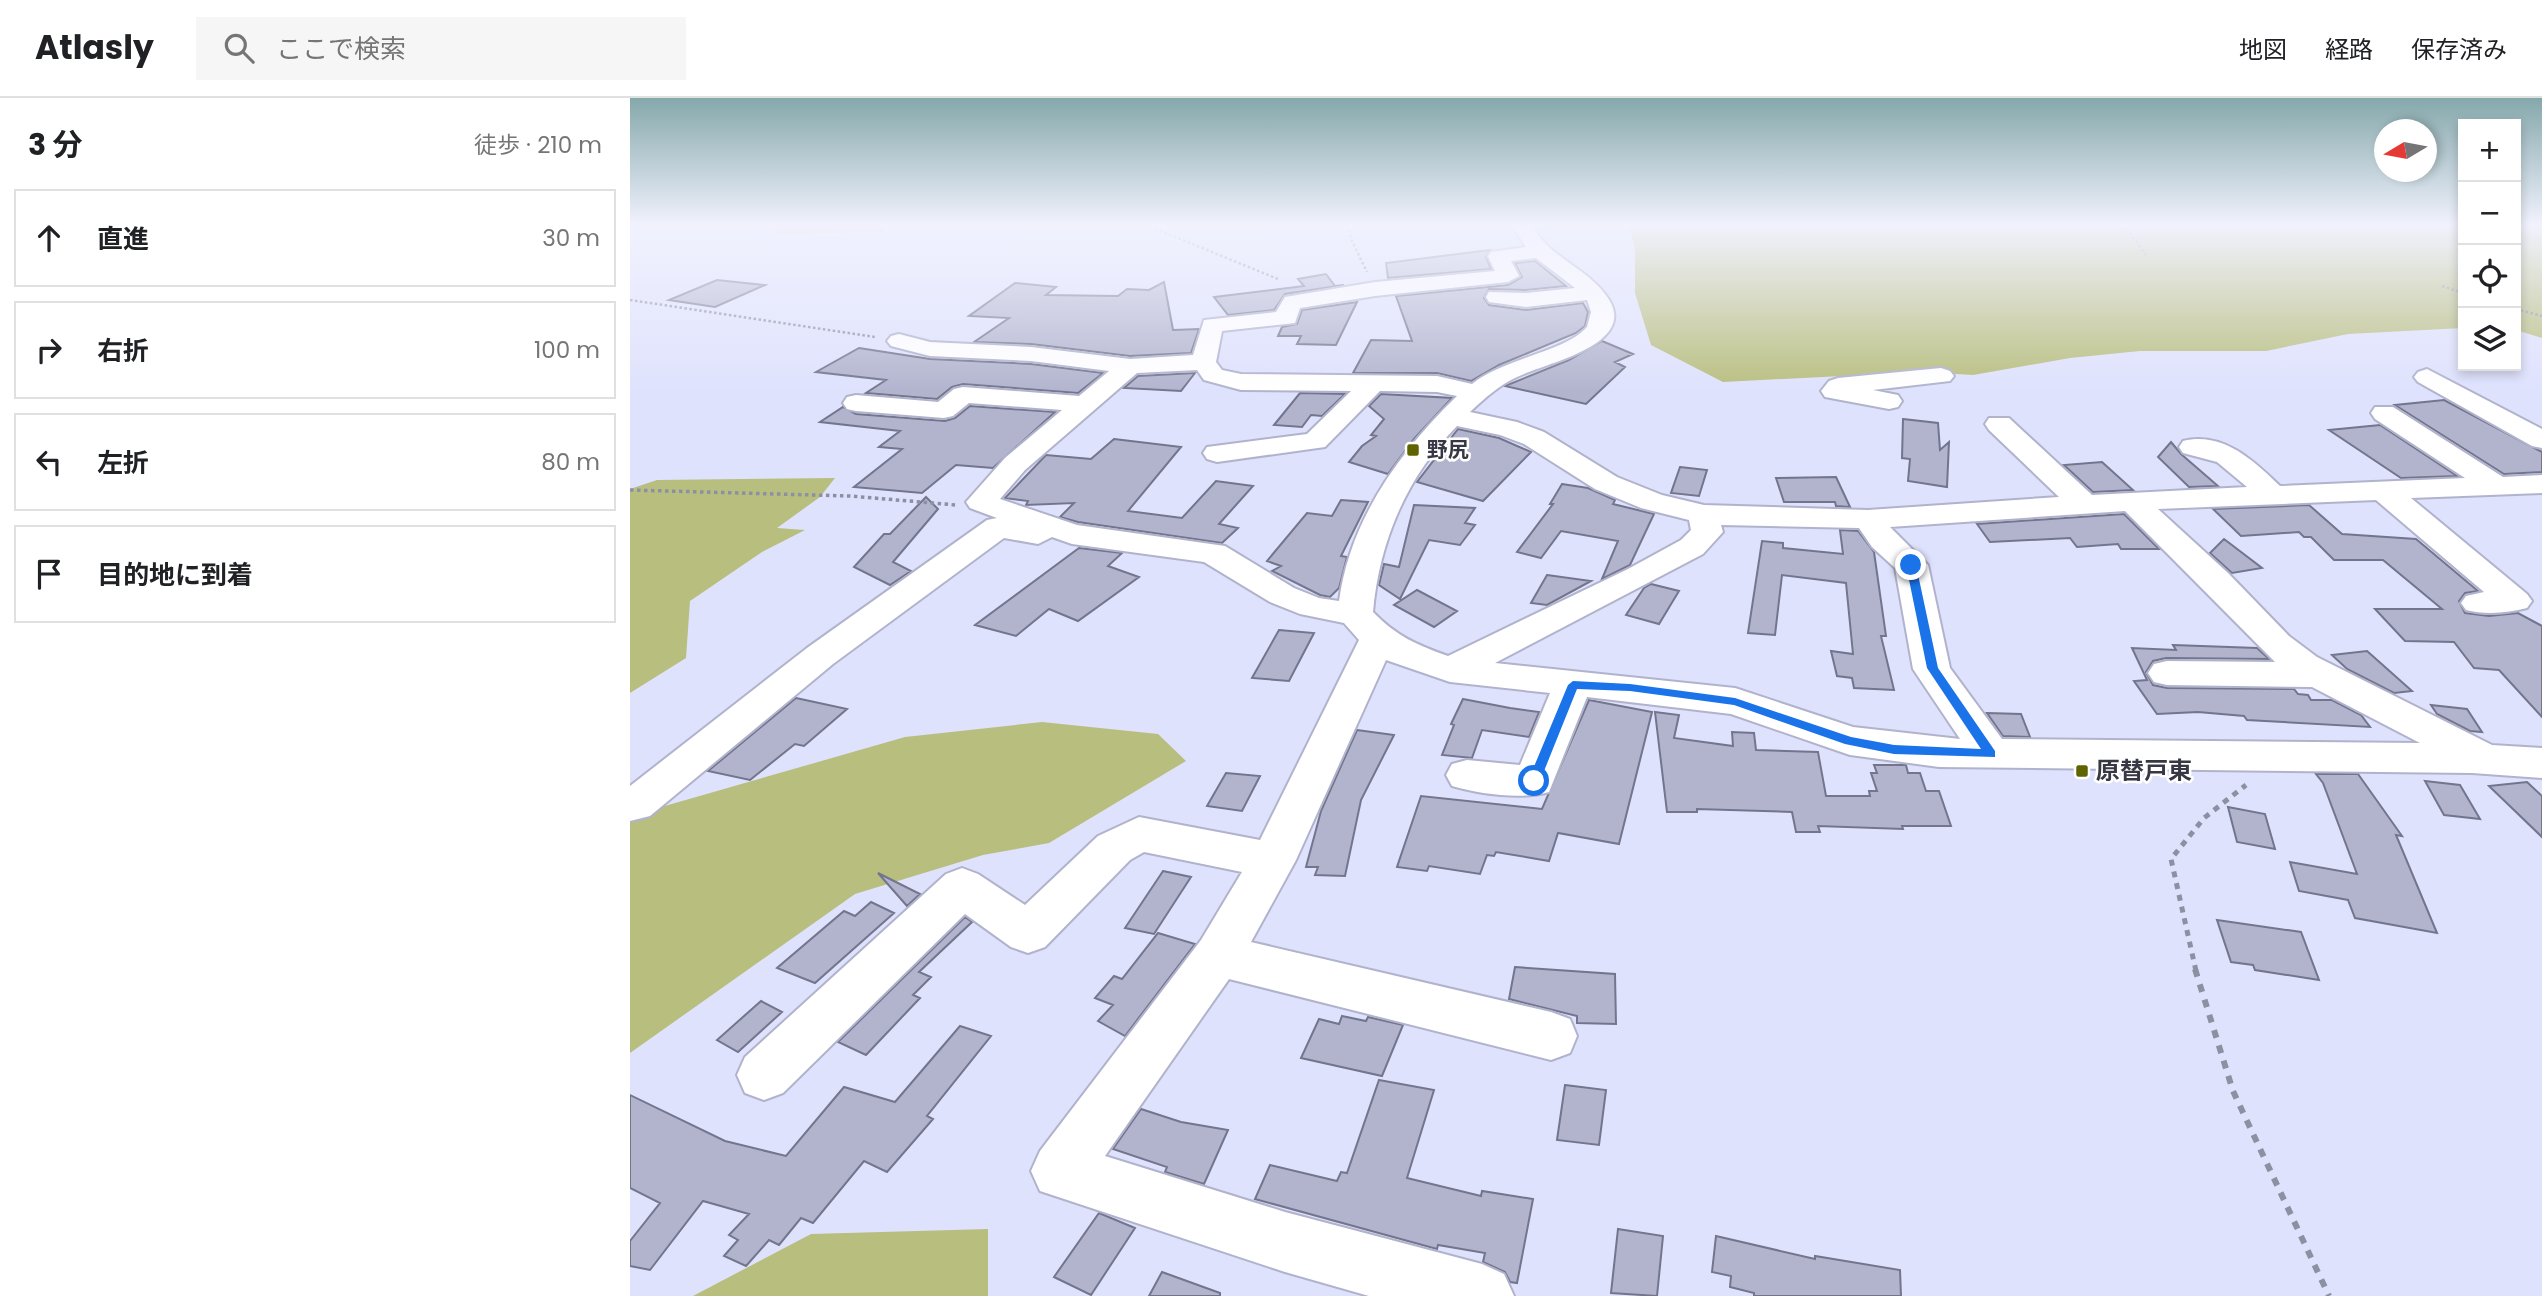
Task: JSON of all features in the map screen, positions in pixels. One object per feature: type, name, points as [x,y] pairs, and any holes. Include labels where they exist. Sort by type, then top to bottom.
[{"type":"street","points":[[1279,281],[1293,302]]},
{"type":"street","points":[[1458,281],[1375,289],[1293,302],[1287,308],[1287,318],[1212,325],[1204,362],[1213,375],[1241,382],[1437,384],[1465,405],[1507,428],[1534,438],[1606,483],[1652,502],[1704,514],[1761,518],[1868,519],[2133,501],[2542,484]]},
{"type":"street","points":[[1482,1296],[1285,1242],[1059,1171],[1218,955],[1273,860],[1366,627],[1361,570],[1393,488],[1465,405],[1519,365],[1591,337],[1602,318],[1602,307],[1578,281]]},
{"type":"street","points":[[1497,297],[1526,300],[1592,293]]},
{"type":"street","points":[[899,341],[930,349],[1031,354],[1130,366],[1204,362]]},
{"type":"street","points":[[1072,534],[981,502],[1015,464],[1049,438],[1083,404],[1130,366]]},
{"type":"street","points":[[1889,401],[1834,391],[1838,386],[1941,376]]},
{"type":"street","points":[[2427,377],[2542,440]]},
{"type":"street","points":[[1217,453],[1315,441],[1373,384]]},
{"type":"street","points":[[856,403],[944,410],[963,395],[1083,404]]},
{"type":"street","points":[[2384,413],[2497,486]]},
{"type":"street","points":[[1999,424],[2085,505]]},
{"type":"street","points":[[2193,447],[2212,447],[2228,453],[2273,496]]},
{"type":"street","points":[[2384,491],[2515,601],[2478,603]]},
{"type":"street","points":[[2133,501],[2215,579],[2277,646],[2297,663],[2486,759]]},
{"type":"street","points":[[1451,670],[1583,607],[1692,547],[1707,532],[1704,514]]},
{"type":"street","points":[[1868,519],[1883,540],[1911,565],[1932,668],[1991,754]]},
{"type":"street","points":[[630,805],[635,804],[820,656],[998,527],[1043,535],[1072,534],[1213,553],[1282,595],[1366,627],[1396,651],[1451,670],[1735,701],[1850,741],[1894,749],[1991,754],[2486,759],[2542,763]]},
{"type":"street","points":[[2166,673],[2319,675]]},
{"type":"street","points":[[1467,775],[1534,781],[1573,685]]},
{"type":"street","points":[[764,1075],[962,887],[1028,933],[1114,848],[1139,834],[1273,860]]},
{"type":"street","points":[[1218,955],[1551,1036]]},
{"type":"path","points":[[1371,281],[1375,289]]},
{"type":"path","points":[[2442,286],[2458,291]]},
{"type":"path","points":[[630,300],[899,341]]},
{"type":"path","points":[[2521,310],[2542,316]]},
{"type":"path","points":[[630,490],[850,496],[956,505],[981,502]]},
{"type":"path","points":[[2282,758],[2204,818],[2171,859],[2197,977],[2234,1091],[2329,1296]]},
{"type":"green space","points":[[1635,281],[2458,281],[2458,328],[2348,334],[2266,351],[2140,351],[2070,358],[1973,375],[1921,372],[1723,382],[1651,345],[1635,293]]},
{"type":"green space","points":[[2521,281],[2542,281],[2542,338],[2521,332]]},
{"type":"green space","points":[[835,478],[820,497],[777,528],[805,530],[762,552],[690,601],[686,658],[630,693],[630,489],[657,480]]},
{"type":"green space","points":[[1042,722],[1158,734],[1186,761],[1049,843],[983,855],[855,894],[630,1053],[630,816],[905,737]]},
{"type":"green space","points":[[988,1229],[988,1296],[693,1296],[811,1234]]},
{"type":"building","points":[[715,281],[765,285],[715,307],[669,300]]},
{"type":"building","points":[[1300,281],[1331,281],[1335,286],[1344,285],[1285,294],[1274,310],[1228,315],[1214,297],[1304,286]]},
{"type":"building","points":[[1515,281],[1560,281],[1566,286],[1526,290],[1489,289],[1484,298],[1489,305],[1526,310],[1583,303],[1588,312],[1585,326],[1576,333],[1499,365],[1471,381],[1437,373],[1353,373],[1371,340],[1412,341],[1396,296],[1508,285]]},
{"type":"building","points":[[1164,282],[1173,330],[1199,329],[1191,353],[1130,356],[1031,344],[974,342],[1009,318],[969,316],[1015,283],[1056,287],[1046,295],[1118,296],[1127,289],[1149,290]]},
{"type":"building","points":[[1357,302],[1336,345],[1297,344],[1301,336],[1278,336],[1282,327],[1297,324],[1302,310]]},
{"type":"building","points":[[1602,341],[1633,354],[1615,362],[1625,367],[1586,404],[1505,386],[1569,360]]},
{"type":"building","points":[[859,348],[930,359],[1031,364],[1103,373],[1078,393],[963,384],[952,387],[937,399],[866,393],[886,380],[816,372]]},
{"type":"building","points":[[1195,373],[1181,391],[1124,388],[1138,376]]},
{"type":"building","points":[[1300,393],[1345,394],[1322,416],[1311,415],[1302,427],[1274,425]]},
{"type":"building","points":[[1381,394],[1452,398],[1414,439],[1388,474],[1349,462],[1362,446],[1376,436],[1371,435],[1384,419],[1369,406]]},
{"type":"building","points":[[2444,400],[2542,452],[2542,472],[2504,474],[2395,405]]},
{"type":"building","points":[[970,406],[1055,412],[993,468],[956,465],[922,493],[854,487],[902,449],[879,447],[900,431],[820,422],[843,407],[856,414],[945,421],[955,418]]},
{"type":"building","points":[[1903,419],[1938,423],[1940,450],[1949,442],[1947,487],[1908,481],[1910,459],[1902,458]]},
{"type":"building","points":[[2380,425],[2457,476],[2401,478],[2329,430]]},
{"type":"building","points":[[1458,429],[1499,438],[1531,452],[1483,501],[1417,482]]},
{"type":"building","points":[[1114,439],[1181,447],[1128,511],[1182,518],[1216,481],[1253,486],[1219,524],[1238,528],[1222,543],[1060,517],[1074,503],[1026,505],[1028,501],[1005,498],[1046,455],[1091,459]]},
{"type":"building","points":[[2171,442],[2218,486],[2189,487],[2158,457]]},
{"type":"building","points":[[2102,462],[2133,490],[2093,492],[2064,465]]},
{"type":"building","points":[[1680,467],[1707,470],[1699,496],[1671,493]]},
{"type":"building","points":[[1836,477],[1850,507],[1836,506],[1835,502],[1784,502],[1776,478]]},
{"type":"building","points":[[1562,484],[1588,488],[1615,500],[1613,504],[1654,514],[1630,565],[1602,579],[1618,541],[1561,531],[1541,558],[1517,552],[1553,504],[1550,504]]},
{"type":"building","points":[[926,497],[938,509],[893,562],[911,571],[890,585],[854,567],[884,534],[890,534]]},
{"type":"building","points":[[1341,500],[1368,502],[1341,556],[1347,557],[1339,588],[1330,597],[1320,595],[1272,571],[1281,566],[1267,561],[1307,513],[1332,516]]},
{"type":"building","points":[[1414,505],[1475,508],[1465,523],[1475,525],[1460,545],[1429,540],[1400,599],[1379,585],[1384,564],[1399,567]]},
{"type":"building","points":[[2309,505],[2342,534],[2416,539],[2478,591],[2465,593],[2459,601],[2465,613],[2489,616],[2518,613],[2542,626],[2542,717],[2499,670],[2474,668],[2454,642],[2405,641],[2375,609],[2442,609],[2383,560],[2334,560],[2311,537],[2304,537],[2299,532],[2241,536],[2213,509]]},
{"type":"building","points":[[2124,514],[2159,549],[2121,549],[2118,544],[2077,547],[2070,538],[1990,542],[1977,524]]},
{"type":"building","points":[[1840,530],[1858,531],[1874,552],[1886,636],[1881,636],[1894,690],[1854,688],[1852,678],[1837,676],[1831,651],[1853,654],[1846,583],[1782,575],[1775,635],[1748,633],[1762,541],[1783,543],[1783,548],[1843,554]]},
{"type":"building","points":[[2224,539],[2262,568],[2232,573],[2210,553]]},
{"type":"building","points":[[1079,548],[1122,553],[1108,566],[1139,577],[1078,621],[1049,609],[1016,636],[975,625]]},
{"type":"building","points":[[1547,575],[1591,581],[1547,605],[1531,603]]},
{"type":"building","points":[[1651,584],[1679,591],[1659,624],[1626,615],[1644,588]]},
{"type":"building","points":[[1417,590],[1457,611],[1434,627],[1394,605]]},
{"type":"building","points":[[1279,630],[1314,633],[1289,681],[1252,678]]},
{"type":"building","points":[[2173,645],[2257,648],[2269,659],[2166,658],[2153,661],[2146,672],[2153,685],[2167,688],[2294,689],[2298,694],[2308,695],[2311,700],[2332,700],[2361,715],[2370,727],[2247,720],[2244,716],[2198,712],[2157,714],[2134,681],[2147,680],[2132,648],[2176,650]]},
{"type":"building","points":[[2367,651],[2412,691],[2394,693],[2347,669],[2332,655]]},
{"type":"building","points":[[796,698],[847,709],[804,746],[795,744],[750,780],[708,771]]},
{"type":"building","points":[[1463,699],[1539,712],[1529,737],[1482,730],[1472,758],[1442,755],[1454,725],[1451,724]]},
{"type":"building","points":[[1589,700],[1652,712],[1619,844],[1558,833],[1549,861],[1496,852],[1494,856],[1487,855],[1480,874],[1429,866],[1427,871],[1397,867],[1421,796],[1542,809]]},
{"type":"building","points":[[2431,705],[2467,709],[2482,732],[2470,731],[2437,714]]},
{"type":"building","points":[[1655,712],[1679,715],[1674,738],[1733,746],[1732,732],[1754,733],[1756,750],[1818,752],[1826,796],[1870,796],[1869,791],[1877,791],[1871,773],[1877,773],[1874,765],[1906,765],[1908,773],[1920,773],[1926,791],[1939,791],[1951,826],[1902,826],[1903,829],[1818,826],[1820,832],[1796,832],[1792,812],[1697,809],[1697,812],[1667,812]]},
{"type":"building","points":[[1987,713],[2021,714],[2030,737],[2003,736]]},
{"type":"building","points":[[1357,730],[1394,735],[1361,800],[1345,876],[1315,875],[1318,867],[1306,867],[1321,811]]},
{"type":"building","points":[[1226,773],[1260,776],[1242,811],[1207,806]]},
{"type":"building","points":[[2316,774],[2358,774],[2402,836],[2396,835],[2437,933],[2355,918],[2348,900],[2299,891],[2290,862],[2357,874],[2323,783]]},
{"type":"building","points":[[2425,781],[2460,785],[2480,819],[2444,815]]},
{"type":"building","points":[[2527,782],[2542,796],[2542,837],[2489,786]]},
{"type":"building","points":[[2228,807],[2265,814],[2275,849],[2237,842]]},
{"type":"building","points":[[1163,871],[1191,877],[1154,934],[1125,928]]},
{"type":"building","points":[[878,873],[920,894],[907,906]]},
{"type":"building","points":[[871,902],[894,913],[815,983],[777,968],[844,911],[855,916]]},
{"type":"building","points":[[965,917],[972,922],[919,972],[931,977],[913,995],[920,998],[866,1055],[838,1042]]},
{"type":"building","points":[[2217,920],[2301,932],[2319,980],[2255,970],[2253,965],[2231,962]]},
{"type":"building","points":[[1158,933],[1195,944],[1125,1036],[1098,1021],[1113,1005],[1095,998],[1114,976],[1122,979]]},
{"type":"building","points":[[1515,967],[1615,974],[1616,1024],[1577,1023],[1577,1016],[1509,999]]},
{"type":"building","points":[[761,1001],[782,1012],[738,1052],[717,1040]]},
{"type":"building","points":[[1342,1016],[1366,1021],[1368,1017],[1403,1025],[1382,1076],[1301,1058],[1319,1019],[1339,1024]]},
{"type":"building","points":[[960,1026],[991,1036],[927,1116],[933,1119],[887,1172],[864,1161],[813,1223],[801,1218],[779,1245],[769,1240],[746,1266],[724,1256],[738,1240],[729,1235],[749,1214],[703,1201],[650,1270],[630,1266],[630,1241],[660,1203],[630,1188],[630,1095],[725,1141],[786,1156],[844,1087],[895,1102]]},
{"type":"building","points":[[1379,1080],[1434,1090],[1407,1178],[1481,1196],[1482,1191],[1533,1199],[1517,1283],[1510,1282],[1505,1272],[1483,1262],[1485,1253],[1438,1245],[1437,1249],[1255,1199],[1270,1165],[1337,1181],[1341,1172],[1347,1173]]},
{"type":"building","points":[[1565,1085],[1606,1090],[1599,1145],[1557,1140]]},
{"type":"building","points":[[1141,1109],[1181,1122],[1228,1130],[1204,1184],[1165,1172],[1167,1167],[1113,1149]]},
{"type":"building","points":[[1099,1213],[1135,1228],[1091,1295],[1054,1277]]},
{"type":"building","points":[[1618,1229],[1663,1236],[1657,1296],[1611,1293]]},
{"type":"building","points":[[1716,1236],[1815,1259],[1815,1256],[1900,1270],[1901,1296],[1754,1296],[1754,1293],[1730,1287],[1731,1276],[1712,1272]]},
{"type":"building","points":[[1162,1272],[1220,1293],[1220,1296],[1149,1296]]},
{"type":"place","name":"野尻","points":[[1413,450]]},
{"type":"place","name":"原替戸東","points":[[2082,771]]},
{"type":"route","points":[[1534,781],[1573,685],[1630,688],[1735,701],[1806,728],[1850,741],[1894,749],[1991,754],[1932,668],[1911,565]]}]
